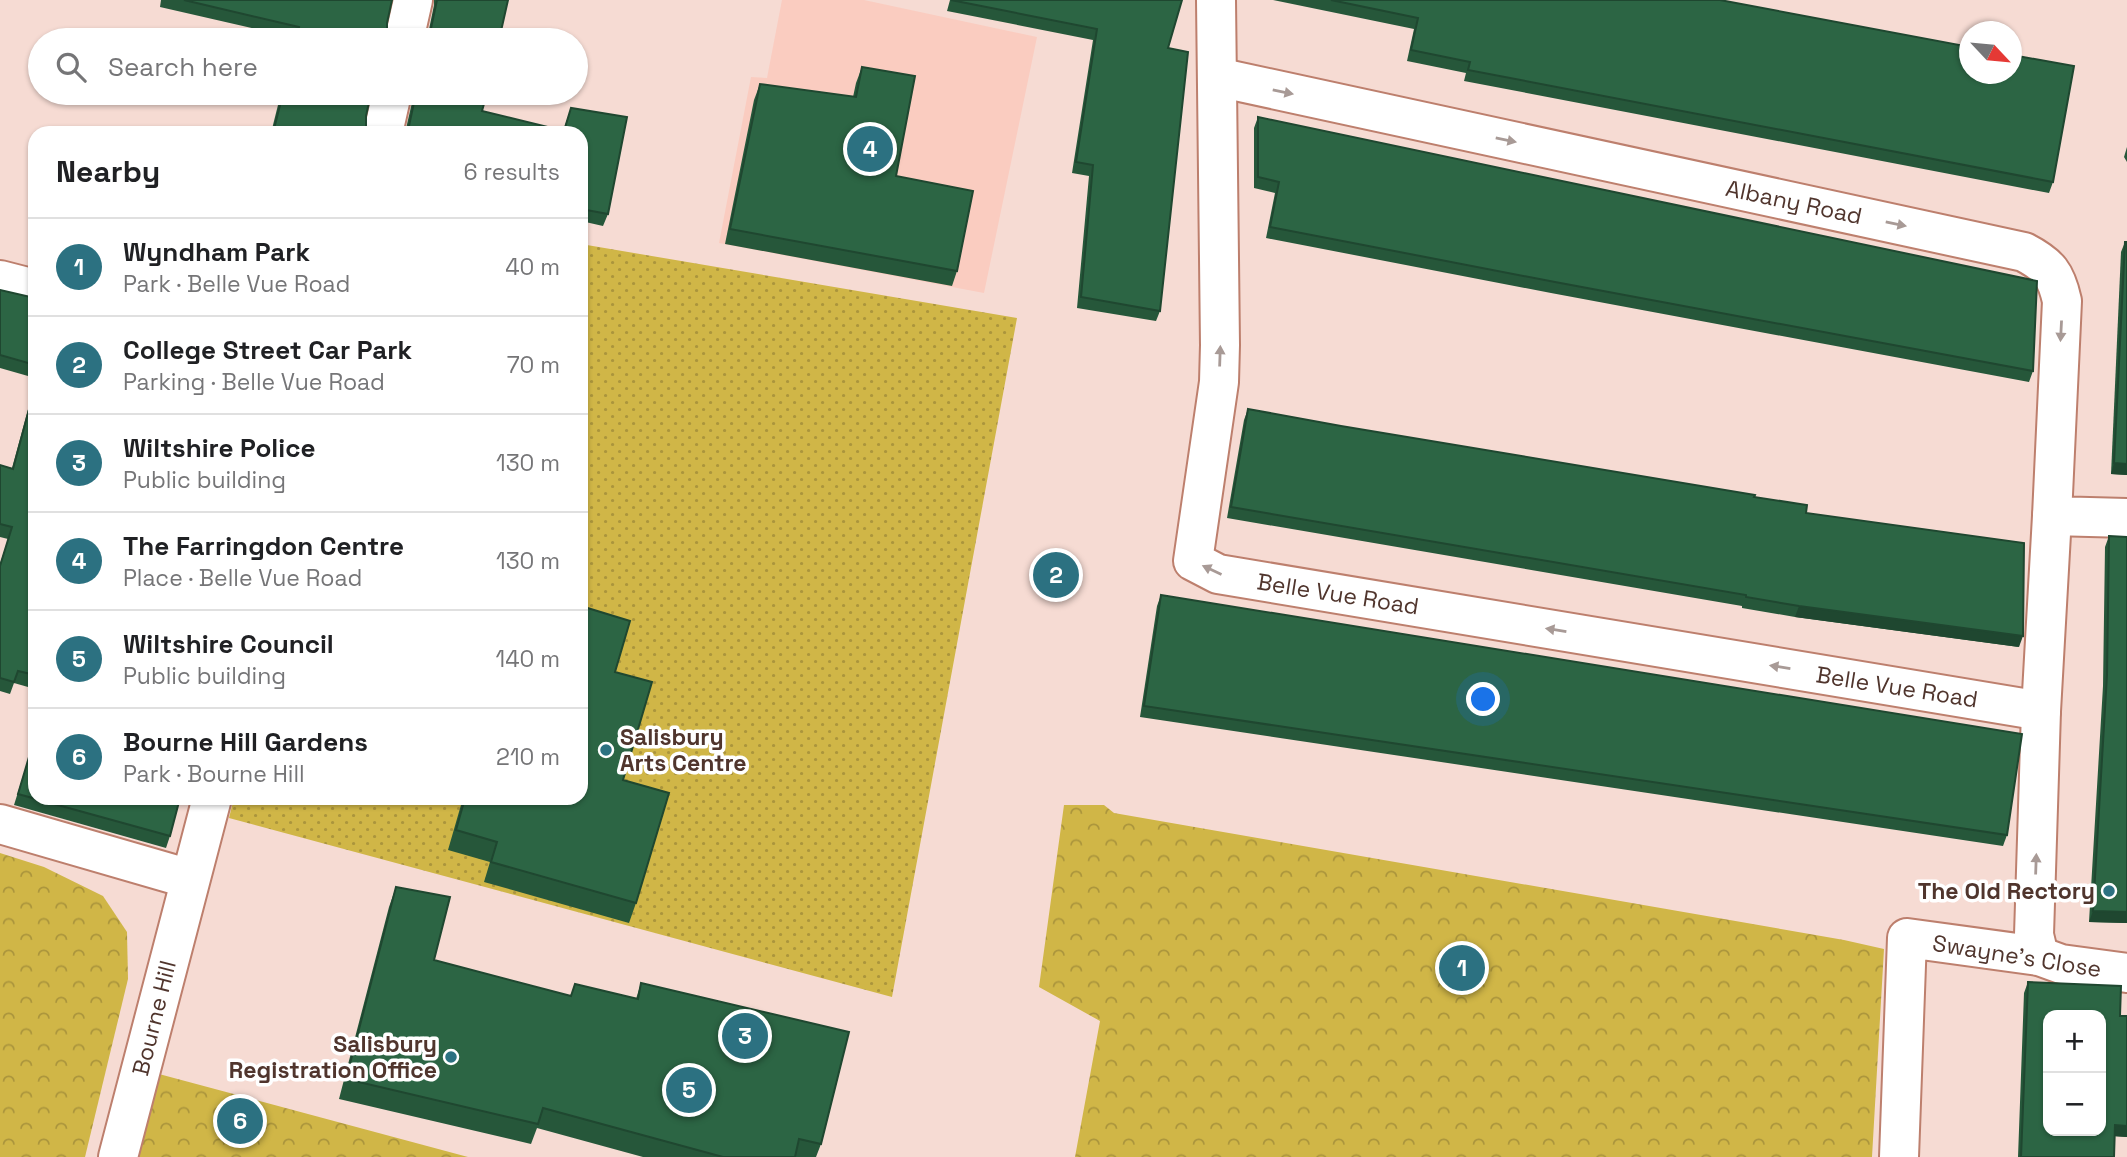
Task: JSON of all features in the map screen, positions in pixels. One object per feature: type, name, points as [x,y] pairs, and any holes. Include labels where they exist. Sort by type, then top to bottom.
[{"type":"street","points":[[407,28],[413,0]]},
{"type":"street","name":"Belle Vue Road","points":[[1216,0],[1219,382],[1193,561],[1218,574],[2041,711]]},
{"type":"street","name":"Albany Road","points":[[1217,77],[2024,252],[2043,262],[2057,280],[2062,301],[2052,516]]},
{"type":"street","points":[[385,126],[389,105]]},
{"type":"street","points":[[0,280],[28,287]]},
{"type":"street","points":[[2039,956],[2034,935],[2041,711],[2052,516],[2127,518]]},
{"type":"street","name":"Bourne Hill","points":[[118,1157],[210,805]]},
{"type":"street","points":[[0,824],[190,879]]},
{"type":"street","name":"Swayne's Close","points":[[1899,1157],[1906,938],[2039,956],[2061,964],[2127,973]]},
{"type":"shaded area","points":[[782,0],[864,0],[1037,37],[984,293],[719,243],[751,77],[767,78]]},
{"type":"green space","points":[[588,245],[1017,318],[892,997],[229,818],[232,805],[588,805]]},
{"type":"green space","points":[[1064,805],[1104,805],[1114,813],[1884,949],[1872,1157],[1075,1157],[1100,1021],[1039,987]]},
{"type":"green space","points":[[0,853],[44,867],[103,896],[127,932],[128,979],[85,1157],[0,1157]]},
{"type":"green space","points":[[159,1074],[468,1157],[139,1157]]},
{"type":"building","points":[[184,0],[392,0],[387,28],[299,27]]},
{"type":"building","points":[[437,0],[508,0],[502,28],[431,28]]},
{"type":"building","points":[[951,0],[1182,0],[1168,48],[1188,52],[1160,311],[1081,297],[1093,165],[1076,162],[1097,29]]},
{"type":"building","points":[[1331,0],[1720,0],[1959,45],[1959,84],[2022,84],[2022,57],[2074,66],[2053,182],[1468,70],[1470,62],[1411,50],[1418,18]]},
{"type":"building","points":[[862,67],[915,76],[896,176],[973,191],[957,271],[730,229],[760,84],[856,97]]},
{"type":"building","points":[[280,105],[368,105],[366,126],[275,126]]},
{"type":"building","points":[[413,105],[484,105],[482,111],[544,126],[409,126]]},
{"type":"building","points":[[571,108],[627,117],[608,214],[588,210],[588,126],[566,126]]},
{"type":"building","points":[[1258,117],[2037,281],[2033,371],[1270,227],[1279,182],[1258,177]]},
{"type":"building","points":[[2127,242],[2127,464],[2114,463]]},
{"type":"building","points":[[0,290],[28,296],[28,363],[0,355]]},
{"type":"building","points":[[1248,409],[1755,495],[1754,497],[1807,505],[1806,513],[2024,543],[2023,636],[1799,606],[1231,507]]},
{"type":"building","points":[[28,413],[28,673],[18,671],[14,682],[0,678],[0,566],[12,527],[0,524],[0,465],[13,469]]},
{"type":"building","points":[[2109,536],[2127,537],[2127,912],[2093,911],[2107,675]]},
{"type":"building","points":[[1161,595],[2022,734],[2007,835],[1144,706]]},
{"type":"building","name":"Salisbury Arts Centre","points":[[588,608],[630,621],[615,672],[652,682],[623,780],[669,793],[636,903],[491,862],[497,842],[456,830],[463,805],[588,805]]},
{"type":"building","points":[[28,760],[28,797],[18,794]]},
{"type":"building","points":[[58,805],[178,805],[170,836]]},
{"type":"building","points":[[396,887],[450,897],[434,960],[571,996],[575,984],[638,999],[641,983],[849,1032],[821,1144],[799,1139],[795,1157],[723,1157],[543,1108],[538,1124],[346,1079]]},
{"type":"building","points":[[2028,982],[2121,986],[2120,1016],[2127,1016],[2127,1126],[2115,1125],[2114,1157],[2021,1157]]},
{"type":"place","name":"The Farringdon Centre","points":[[870,149]]},
{"type":"place","name":"College Street Car Park","points":[[1056,575]]},
{"type":"place","name":"Salisbury Arts Centre","points":[[606,750]]},
{"type":"place","name":"The Old Rectory","points":[[2109,891]]},
{"type":"place","name":"Wyndham Park","points":[[1462,968]]},
{"type":"place","name":"Wiltshire Police","points":[[745,1036]]},
{"type":"place","name":"Salisbury Registration Office","points":[[451,1057]]},
{"type":"place","name":"Wiltshire Council","points":[[689,1090]]},
{"type":"place","name":"Bourne Hill Gardens","points":[[240,1121]]}]
